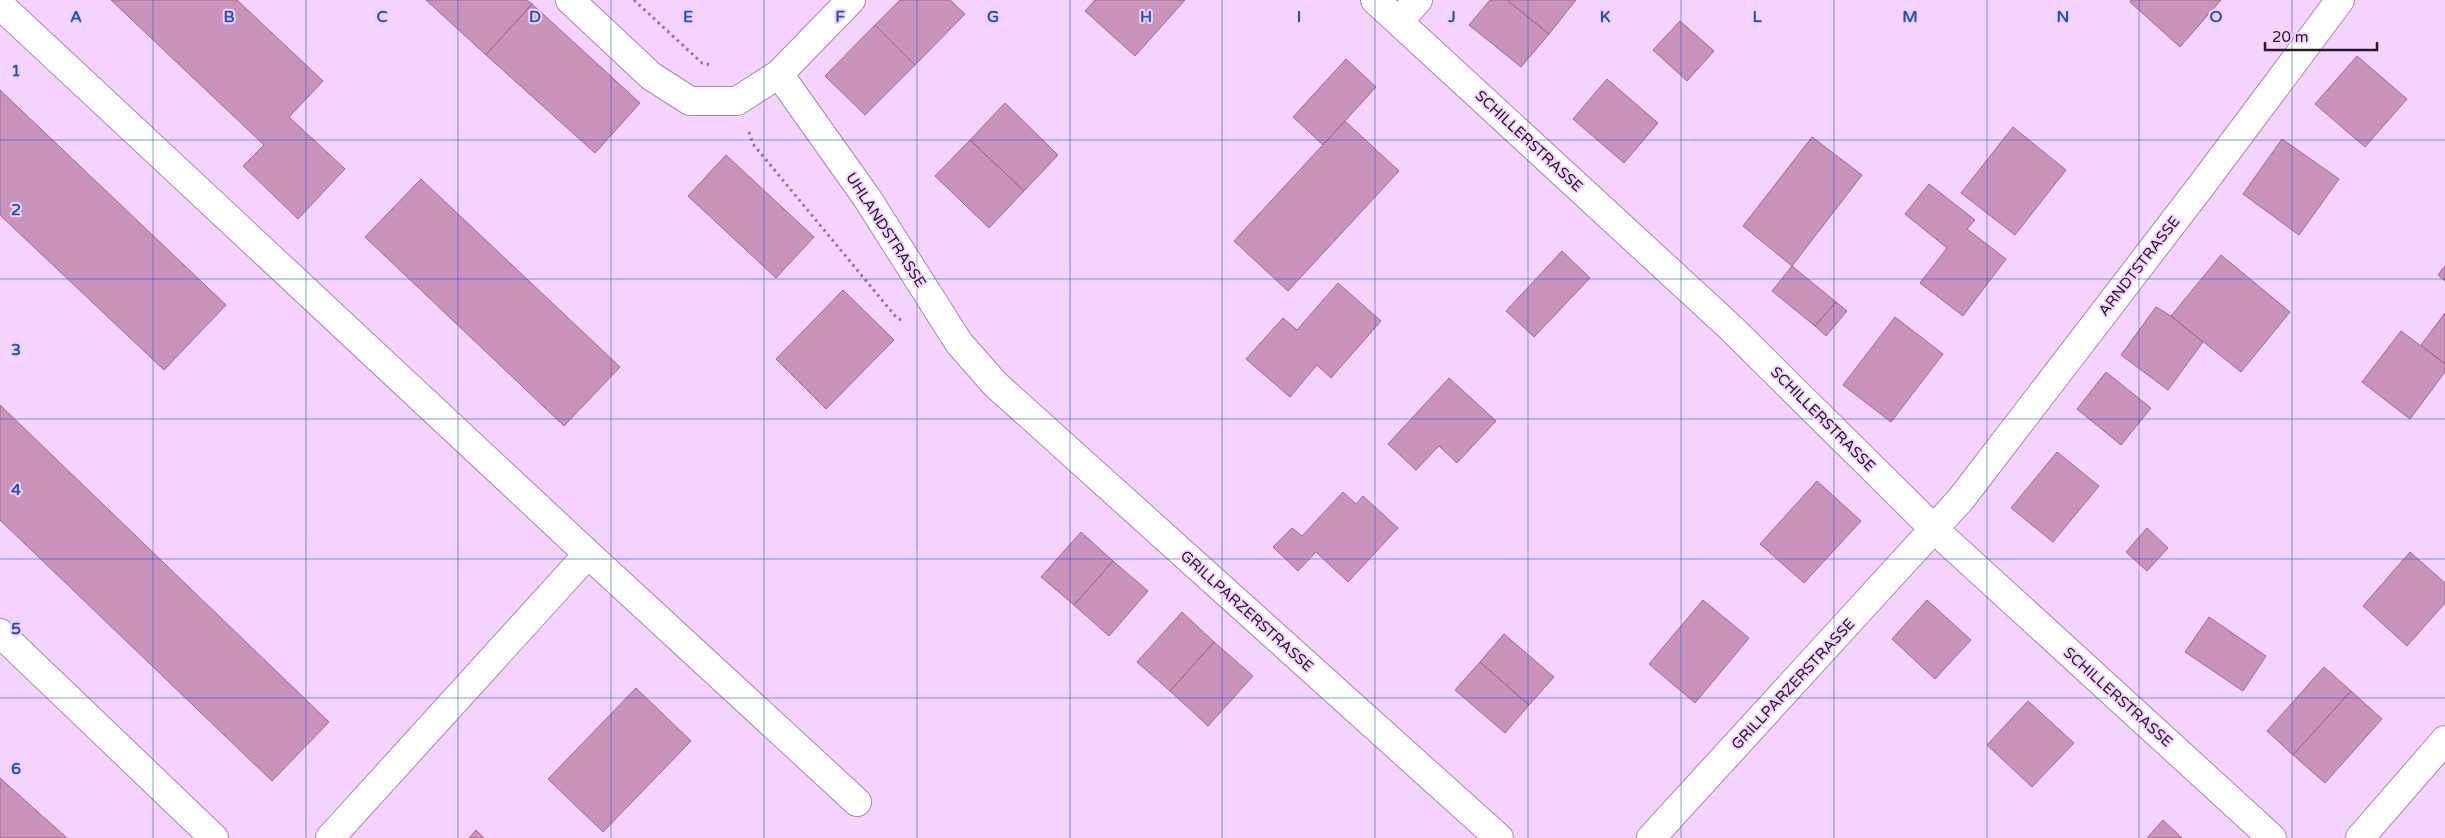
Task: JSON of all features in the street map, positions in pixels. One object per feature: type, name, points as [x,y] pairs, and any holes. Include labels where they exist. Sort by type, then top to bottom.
[{"type":"street","points":[[570,0],[651,76],[690,101],[737,101],[779,74],[851,0]]},
{"type":"street","name":"SCHILLERSTRASSE","points":[[1375,0],[1730,327],[1935,530],[2272,838]]},
{"type":"street","points":[[1399,21],[1418,0]]},
{"type":"street","name":"ARNDTSTRASSE","points":[[1935,530],[1961,499],[2195,194],[2340,0]]},
{"type":"street","points":[[0,6],[857,802]]},
{"type":"street","name":"UHLANDSTRASSE","points":[[779,74],[867,198],[959,344],[995,384]]},
{"type":"street","name":"GRILLPARZERSTRASSE","points":[[995,384],[1499,838]]},
{"type":"street","name":"GRILLPARZERSTRASSE","points":[[1651,838],[1935,530]]},
{"type":"street","points":[[330,838],[588,554]]},
{"type":"street","points":[[0,633],[214,838]]},
{"type":"street","points":[[2372,834],[2445,740]]},
{"type":"path","points":[[634,0],[702,63],[725,68],[753,144],[896,317],[912,327]]},
{"type":"building","points":[[111,0],[237,0],[323,81],[289,117],[345,169],[298,219],[243,166],[264,145]]},
{"type":"building","points":[[426,0],[527,0],[532,4],[486,55]]},
{"type":"building","points":[[900,0],[950,0],[965,14],[915,65],[875,25]]},
{"type":"building","points":[[1095,0],[1185,0],[1135,56],[1085,11]]},
{"type":"building","points":[[1490,0],[1507,0],[1549,34],[1521,67],[1469,25]]},
{"type":"building","points":[[1507,0],[1576,0],[1549,34]]},
{"type":"building","points":[[2131,0],[2221,0],[2180,47],[2130,2]]},
{"type":"building","points":[[532,4],[640,103],[595,153],[486,55]]},
{"type":"building","points":[[1680,21],[1714,51],[1687,81],[1653,50]]},
{"type":"building","points":[[875,25],[915,65],[865,115],[825,76]]},
{"type":"building","points":[[2357,56],[2407,99],[2365,147],[2315,104]]},
{"type":"building","points":[[1346,59],[1376,87],[1323,145],[1293,117]]},
{"type":"building","points":[[1607,79],[1658,123],[1624,163],[1573,119]]},
{"type":"building","points":[[0,90],[226,305],[164,370],[0,215]]},
{"type":"building","points":[[1005,103],[1058,155],[1024,191],[970,140]]},
{"type":"building","points":[[1345,121],[1399,171],[1288,291],[1234,241]]},
{"type":"building","points":[[2013,127],[2066,170],[2015,235],[1961,193]]},
{"type":"building","points":[[1812,137],[1862,175],[1792,266],[1743,226]]},
{"type":"building","points":[[2282,139],[2339,179],[2299,235],[2243,194]]},
{"type":"building","points":[[970,140],[1024,191],[989,228],[935,176]]},
{"type":"building","points":[[726,155],[814,237],[776,278],[688,196]]},
{"type":"building","points":[[421,179],[620,367],[564,426],[365,237]]},
{"type":"building","points":[[1929,184],[1975,220],[1967,229],[2006,259],[1963,316],[1920,283],[1947,248],[1905,214]]},
{"type":"building","points":[[1562,251],[1590,278],[1534,337],[1506,311]]},
{"type":"building","points":[[2221,255],[2290,312],[2241,372],[2171,316]]},
{"type":"building","points":[[1792,266],[1836,302],[1815,326],[1772,291]]},
{"type":"building","points":[[2445,266],[2445,281],[2438,275]]},
{"type":"building","points":[[1338,283],[1381,321],[1331,378],[1317,365],[1290,397],[1246,359],[1283,318],[1297,330]]},
{"type":"building","points":[[843,290],[894,340],[826,409],[776,359]]},
{"type":"building","points":[[1836,302],[1847,311],[1826,336],[1815,326]]},
{"type":"building","points":[[2156,307],[2171,316],[2203,342],[2168,390],[2121,355]]},
{"type":"building","points":[[2445,313],[2445,364],[2421,345]]},
{"type":"building","points":[[1895,317],[1943,354],[1891,422],[1843,385]]},
{"type":"building","points":[[2401,331],[2445,364],[2445,372],[2410,419],[2362,382]]},
{"type":"building","points":[[2106,372],[2151,408],[2121,445],[2077,409]]},
{"type":"building","points":[[1449,378],[1496,421],[1457,463],[1439,446],[1416,470],[1388,444]]},
{"type":"building","points":[[0,405],[329,722],[272,781],[0,520]]},
{"type":"building","points":[[2057,452],[2099,486],[2053,542],[2011,508]]},
{"type":"building","points":[[1817,481],[1861,521],[1804,583],[1760,544]]},
{"type":"building","points":[[1343,492],[1356,504],[1363,496],[1398,528],[1348,582],[1316,552],[1298,571],[1273,547],[1292,528],[1302,536]]},
{"type":"building","points":[[2147,528],[2168,548],[2147,571],[2126,552]]},
{"type":"building","points":[[1081,532],[1113,561],[1074,605],[1041,577]]},
{"type":"building","points":[[2410,552],[2445,583],[2445,603],[2407,646],[2363,606]]},
{"type":"building","points":[[1113,561],[1148,591],[1109,636],[1074,605]]},
{"type":"building","points":[[1703,600],[1749,638],[1695,703],[1649,664]]},
{"type":"building","points":[[1927,600],[1971,640],[1935,679],[1892,639]]},
{"type":"building","points":[[1182,612],[1214,642],[1170,691],[1137,662]]},
{"type":"building","points":[[2209,617],[2266,656],[2243,691],[2185,652]]},
{"type":"building","points":[[1504,634],[1554,677],[1529,705],[1480,662]]},
{"type":"building","points":[[1214,642],[1253,676],[1208,726],[1170,691]]},
{"type":"building","points":[[1480,662],[1529,705],[1505,733],[1455,690]]},
{"type":"building","points":[[2324,667],[2351,691],[2293,755],[2267,731]]},
{"type":"building","points":[[636,688],[691,741],[603,832],[548,779]]},
{"type":"building","points":[[2351,691],[2382,719],[2325,783],[2293,755]]},
{"type":"building","points":[[2028,701],[2074,743],[2032,787],[1987,745]]},
{"type":"building","points":[[0,778],[67,838],[0,838]]},
{"type":"building","points":[[2163,820],[2182,838],[2147,838]]},
{"type":"building","points":[[476,830],[484,838],[469,838]]}]
